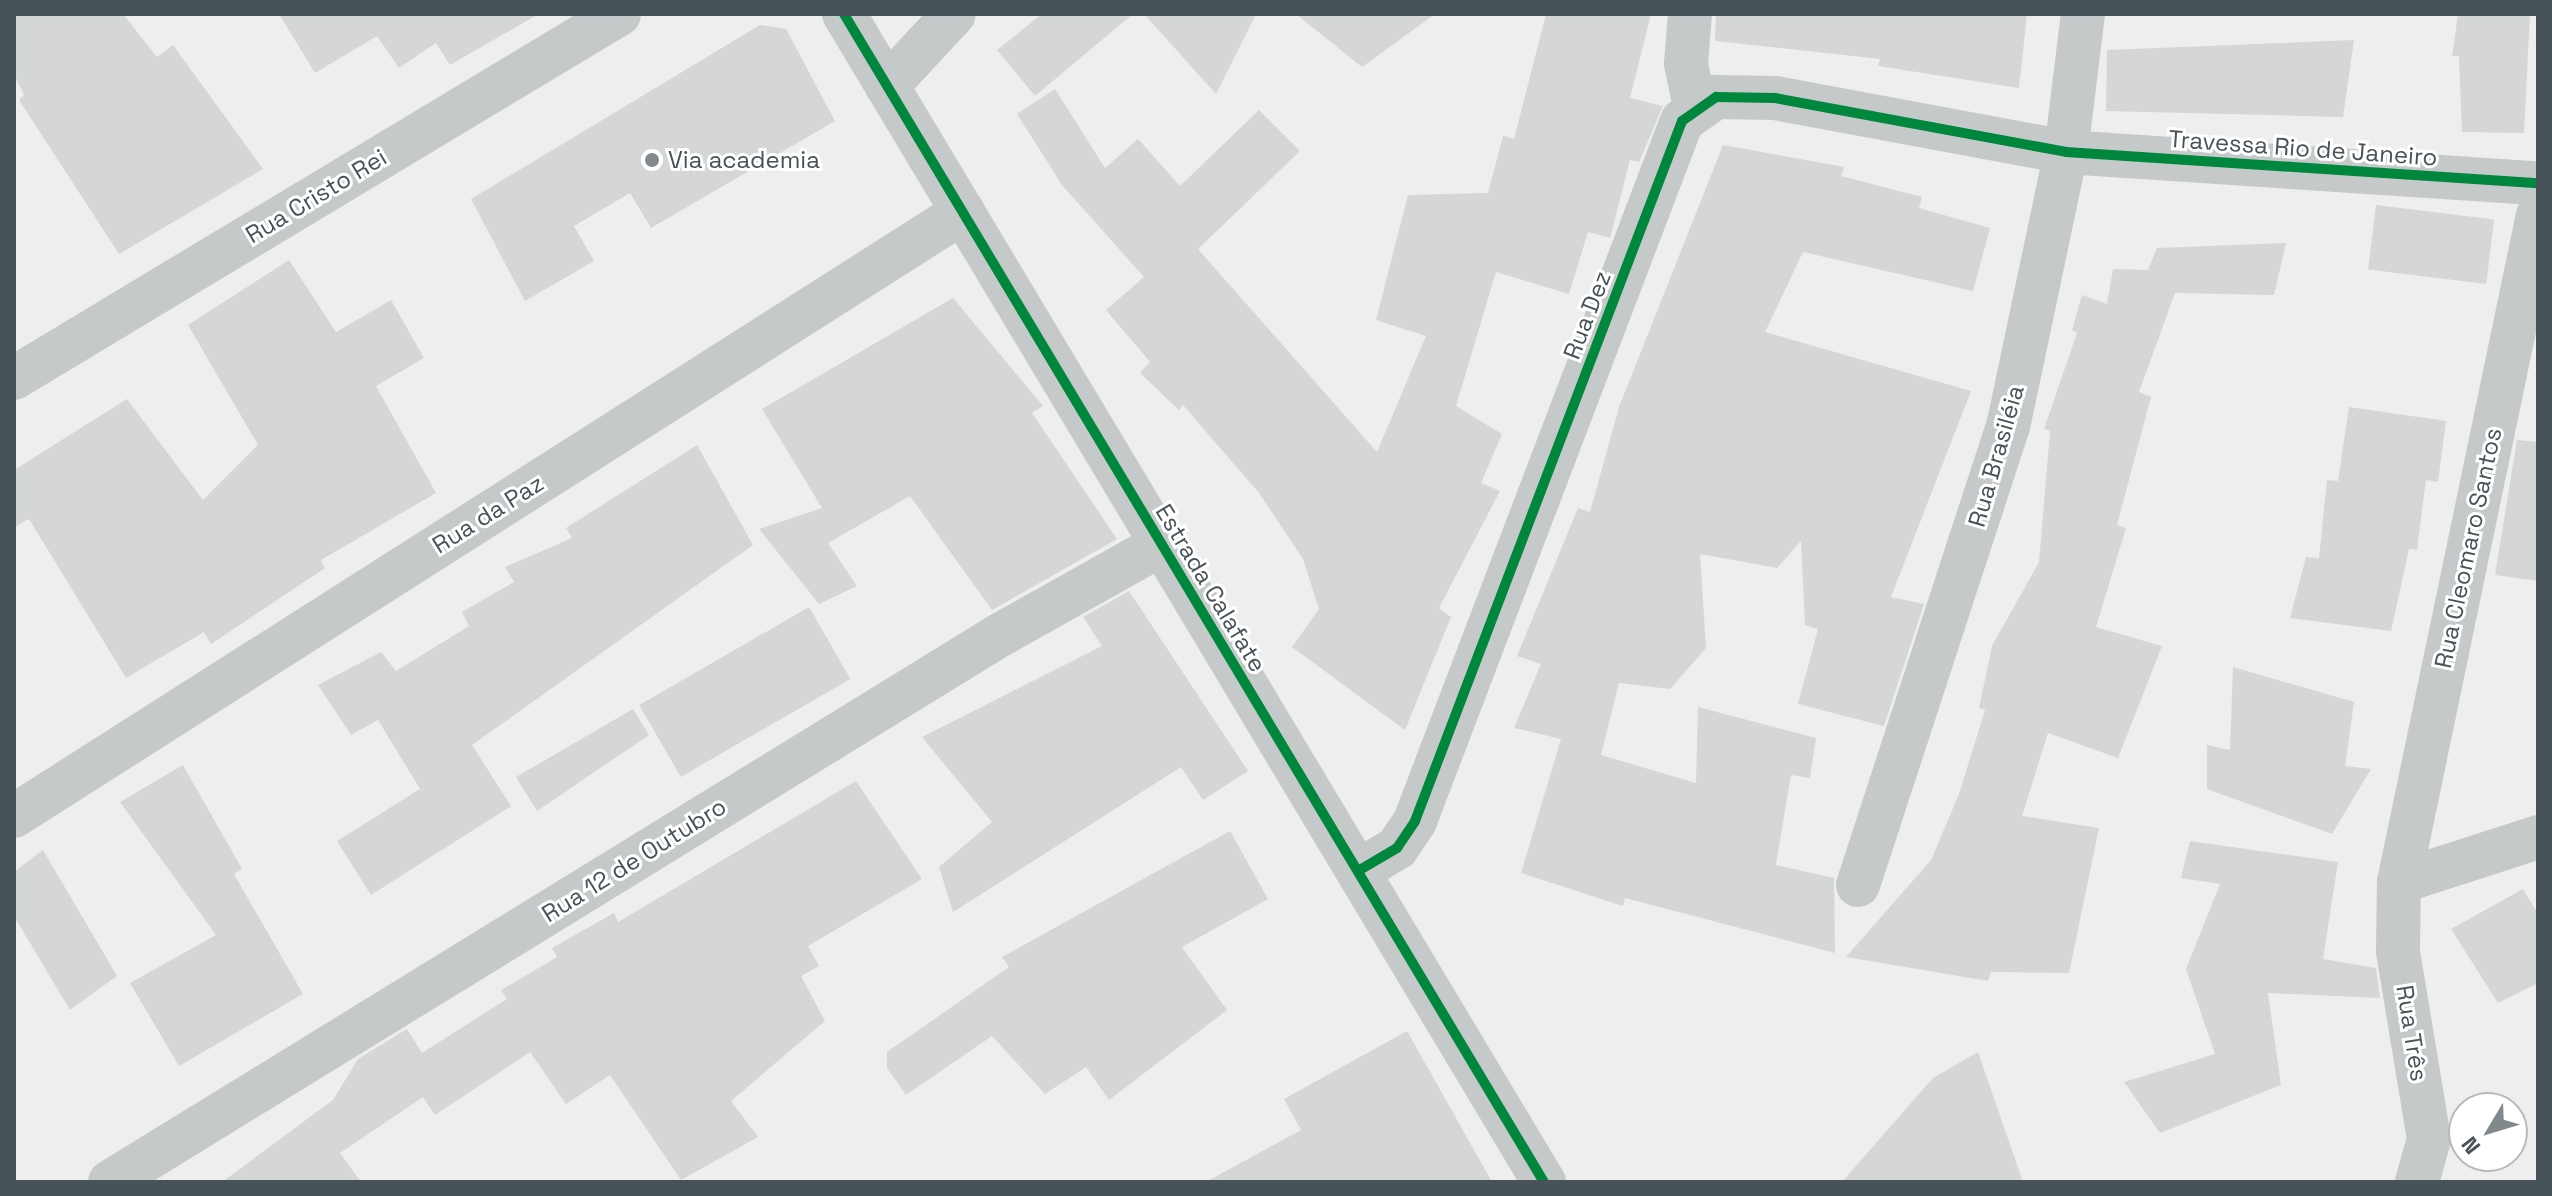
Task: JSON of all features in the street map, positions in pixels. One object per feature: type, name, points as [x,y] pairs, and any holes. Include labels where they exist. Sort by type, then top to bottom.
[{"type":"street","name":"Rua Cristo Rei","points":[[14,378],[619,14]]},
{"type":"street","name":"Estrada Calafate","points":[[844,14],[1544,1182]]},
{"type":"street","points":[[887,86],[954,14]]},
{"type":"street","points":[[1690,14],[1686,64],[1696,111],[1716,97],[1775,98],[2066,152]]},
{"type":"street","name":"Rua Brasiléia","points":[[1858,885],[2008,427],[2066,152],[2083,14]]},
{"type":"street","name":"Rua Dez","points":[[1358,871],[1397,848],[1415,821],[1682,121],[1696,111]]},
{"type":"street","name":"Travessa Rio de Janeiro","points":[[2066,152],[2538,183]]},
{"type":"street","name":"Rua da Paz","points":[[14,816],[963,212]]},
{"type":"street","name":"Rua Cleomaro Santos","points":[[2399,882],[2538,215]]},
{"type":"street","name":"Rua 12 de Outubro","points":[[110,1182],[1000,635],[1162,544]]},
{"type":"street","points":[[2399,882],[2538,837]]},
{"type":"street","name":"Rua Três","points":[[2399,882],[2398,951],[2429,1139],[2417,1182]]},
{"type":"building","points":[[14,14],[123,14],[157,57],[173,45],[263,169],[119,254],[19,100],[24,95],[14,75]]},
{"type":"building","points":[[279,14],[539,14],[450,65],[436,43],[399,68],[377,36],[315,73]]},
{"type":"building","points":[[1042,14],[1133,14],[1035,96],[997,50]]},
{"type":"building","points":[[1144,14],[1256,14],[1216,94]]},
{"type":"building","points":[[1296,14],[1435,14],[1362,67]]},
{"type":"building","points":[[1546,14],[1651,14],[1630,98],[1663,106],[1639,162],[1630,160],[1610,238],[1588,232],[1569,294],[1496,272],[1456,406],[1502,434],[1481,483],[1500,491],[1439,608],[1451,617],[1405,730],[1292,647],[1319,609],[1303,559],[1259,493],[1183,405],[1179,410],[1140,373],[1150,362],[1106,310],[1144,277],[1062,185],[1017,114],[1055,89],[1105,168],[1138,139],[1180,186],[1259,110],[1300,151],[1198,249],[1377,452],[1426,336],[1376,320],[1408,195],[1488,193],[1503,136],[1514,139]]},
{"type":"building","points":[[1716,14],[2027,14],[2019,88],[1878,66],[1880,59],[1715,41]]},
{"type":"building","points":[[2458,14],[2530,14],[2524,133],[2462,132],[2459,56],[2452,56]]},
{"type":"building","name":"Via academia","points":[[760,25],[786,29],[835,121],[651,228],[630,193],[574,226],[594,261],[525,301],[471,199]]},
{"type":"building","points":[[2354,40],[2343,117],[2106,111],[2107,50]]},
{"type":"building","points":[[1723,145],[1844,167],[1841,176],[1922,197],[1919,208],[1990,228],[1973,291],[1803,252],[1765,332],[1971,391],[1891,597],[1924,604],[1884,726],[1798,704],[1818,629],[1805,625],[1801,541],[1777,568],[1700,554],[1706,648],[1670,689],[1619,683],[1601,755],[1696,783],[1698,707],[1816,738],[1810,778],[1791,775],[1776,865],[1834,878],[1835,953],[1625,898],[1623,906],[1521,873],[1561,739],[1514,728],[1541,664],[1517,656],[1578,508],[1590,512],[1619,407]]},
{"type":"building","points":[[2376,205],[2494,220],[2486,284],[2368,270]]},
{"type":"building","points":[[2286,243],[2274,295],[2175,293],[2139,392],[2151,397],[2117,525],[2126,528],[2096,627],[2162,646],[2118,758],[2048,733],[2022,816],[2099,828],[2069,973],[1991,972],[1988,981],[1846,957],[1931,860],[1959,794],[1985,710],[1979,708],[1992,646],[2039,562],[2050,431],[2044,429],[2077,333],[2072,330],[2082,295],[2107,304],[2113,269],[2148,270],[2157,248]]},
{"type":"building","points":[[289,260],[336,332],[391,300],[424,358],[376,386],[436,493],[321,560],[325,568],[211,644],[204,632],[126,678],[29,519],[14,527],[14,470],[127,399],[203,500],[258,445],[188,325]]},
{"type":"building","points":[[953,298],[1043,406],[1032,413],[1117,539],[992,610],[910,496],[828,543],[857,586],[819,604],[759,529],[822,508],[762,409]]},
{"type":"building","points":[[2349,407],[2446,421],[2438,482],[2426,480],[2417,550],[2409,549],[2391,631],[2290,618],[2306,557],[2319,558],[2327,480],[2338,481]]},
{"type":"building","points":[[2517,440],[2538,442],[2538,581],[2495,575]]},
{"type":"building","points":[[697,445],[753,545],[472,745],[511,806],[371,895],[337,841],[420,789],[378,720],[351,735],[318,685],[381,652],[396,671],[469,626],[462,612],[514,582],[505,567],[572,538],[566,528]]},
{"type":"building","points":[[1129,591],[1248,771],[1203,800],[1181,767],[953,912],[939,867],[992,822],[922,737],[1102,646],[1083,617]]},
{"type":"building","points":[[809,607],[850,679],[681,777],[639,705]]},
{"type":"building","points":[[2233,667],[2354,702],[2345,766],[2371,769],[2332,834],[2207,789],[2207,745],[2230,750]]},
{"type":"building","points":[[633,709],[649,735],[537,811],[516,777]]},
{"type":"building","points":[[183,765],[242,869],[234,874],[303,994],[179,1066],[130,983],[216,935],[120,802]]},
{"type":"building","points":[[856,781],[922,879],[808,946],[819,966],[801,976],[825,1021],[731,1101],[758,1137],[681,1180],[610,1075],[566,1104],[530,1052],[435,1115],[423,1097],[340,1153],[361,1182],[222,1182],[333,1100],[358,1059],[407,1029],[422,1053],[507,999],[501,990],[557,957],[552,948],[614,913],[618,922]]},
{"type":"building","points":[[1230,831],[1268,899],[1182,947],[1227,1010],[1109,1100],[1086,1067],[1045,1094],[992,1036],[906,1095],[887,1068],[887,1052],[1009,967],[1002,957]]},
{"type":"building","points":[[2190,841],[2338,862],[2323,959],[2376,968],[2380,998],[2268,993],[2281,1085],[2160,1133],[2124,1082],[2215,1054],[2186,969],[2220,884],[2181,878]]},
{"type":"building","points":[[43,850],[117,976],[70,1010],[14,916],[14,872]]},
{"type":"building","points":[[2523,889],[2538,914],[2538,983],[2498,1003],[2451,929]]},
{"type":"building","points":[[1407,1031],[1492,1182],[1206,1182],[1301,1130],[1284,1099]]},
{"type":"building","points":[[1978,1052],[2023,1182],[1842,1182],[1933,1078]]},
{"type":"cycle path","points":[[844,14],[1544,1182]]},
{"type":"cycle path","points":[[1358,871],[1397,848],[1415,821],[1682,121],[1716,97],[1775,98],[2066,152],[2538,183]]},
{"type":"place","name":"Via academia","points":[[652,160]]}]
